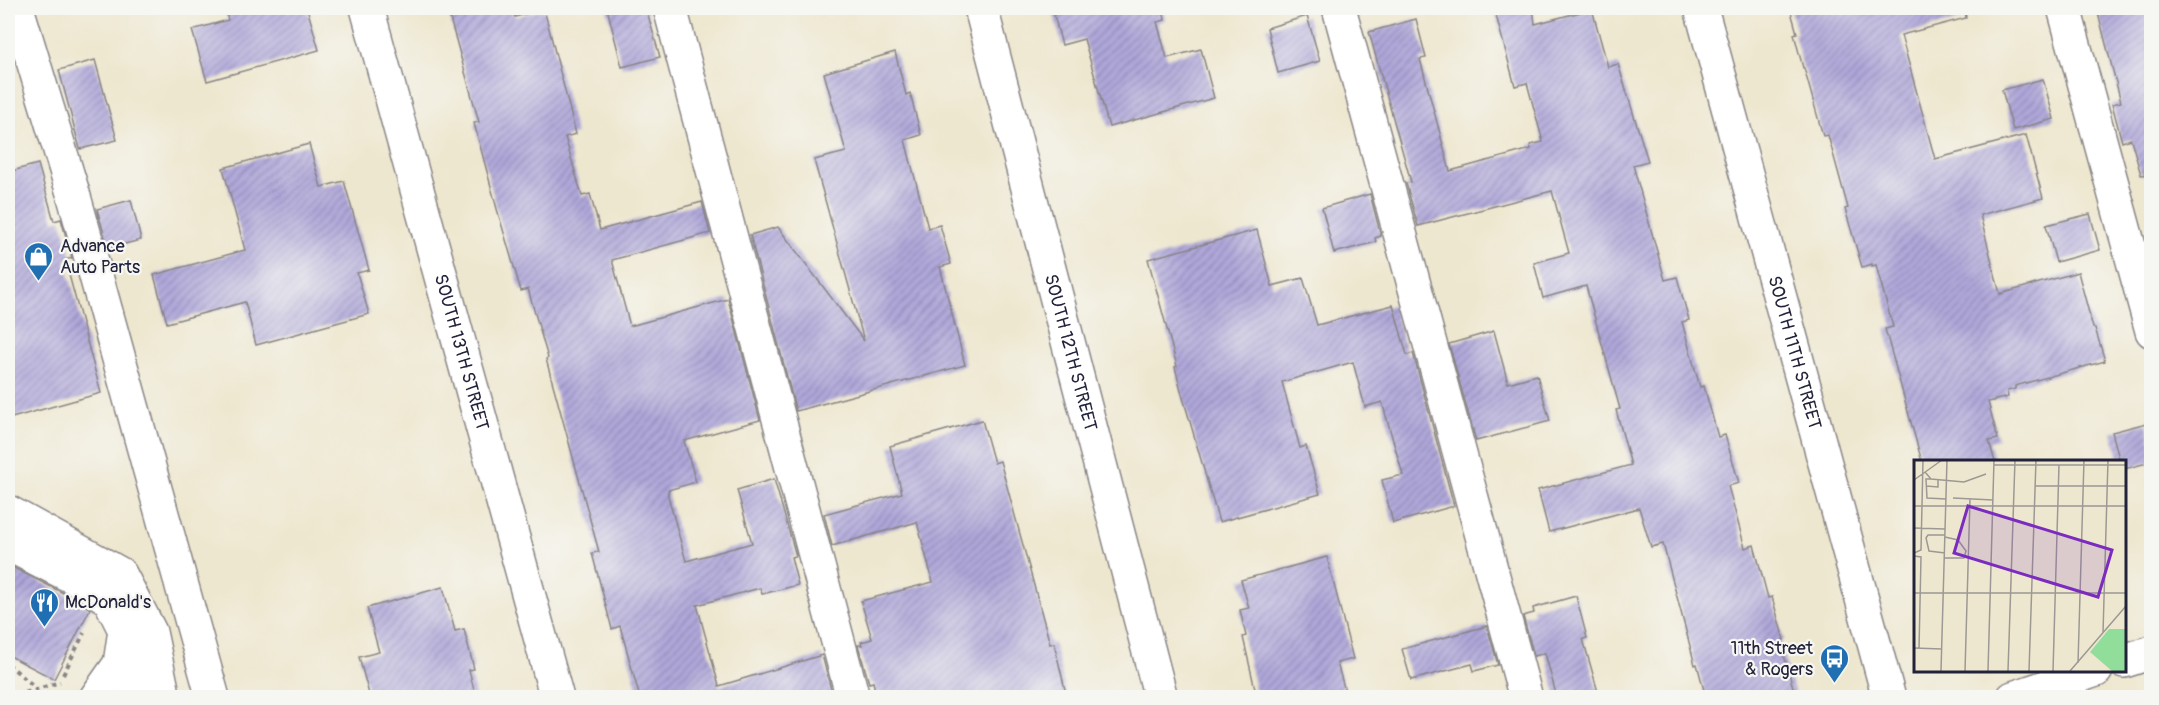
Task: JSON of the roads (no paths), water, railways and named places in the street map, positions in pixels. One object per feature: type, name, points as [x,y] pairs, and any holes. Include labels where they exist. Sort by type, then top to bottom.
[{"type":"street","name":"SOUTH 13TH STREET","points":[[367,8],[557,698]]},
{"type":"street","points":[[670,8],[853,698]]},
{"type":"street","name":"SOUTH 12TH STREET","points":[[981,8],[1161,698]]},
{"type":"street","points":[[1339,8],[1526,698]]},
{"type":"street","name":"SOUTH 11TH STREET","points":[[1701,8],[1889,698]]},
{"type":"street","points":[[2064,8],[2151,331]]},
{"type":"street","points":[[22,12],[213,698]]},
{"type":"street","points":[[8,512],[120,574],[150,632],[162,689],[160,698]]},
{"type":"street","points":[[8,544],[87,585],[110,600],[135,650],[138,678],[137,698]]},
{"type":"street","points":[[96,698],[120,664],[125,629]]},
{"type":"street","points":[[2126,660],[2151,652]]},
{"type":"street","points":[[2013,698],[2090,672]]},
{"type":"place","name":"Advance Auto Parts","points":[[39,282]]},
{"type":"place","name":"McDonald's","points":[[44,628]]},
{"type":"place","name":"11th Street & Rogers","points":[[1834,684]]}]
